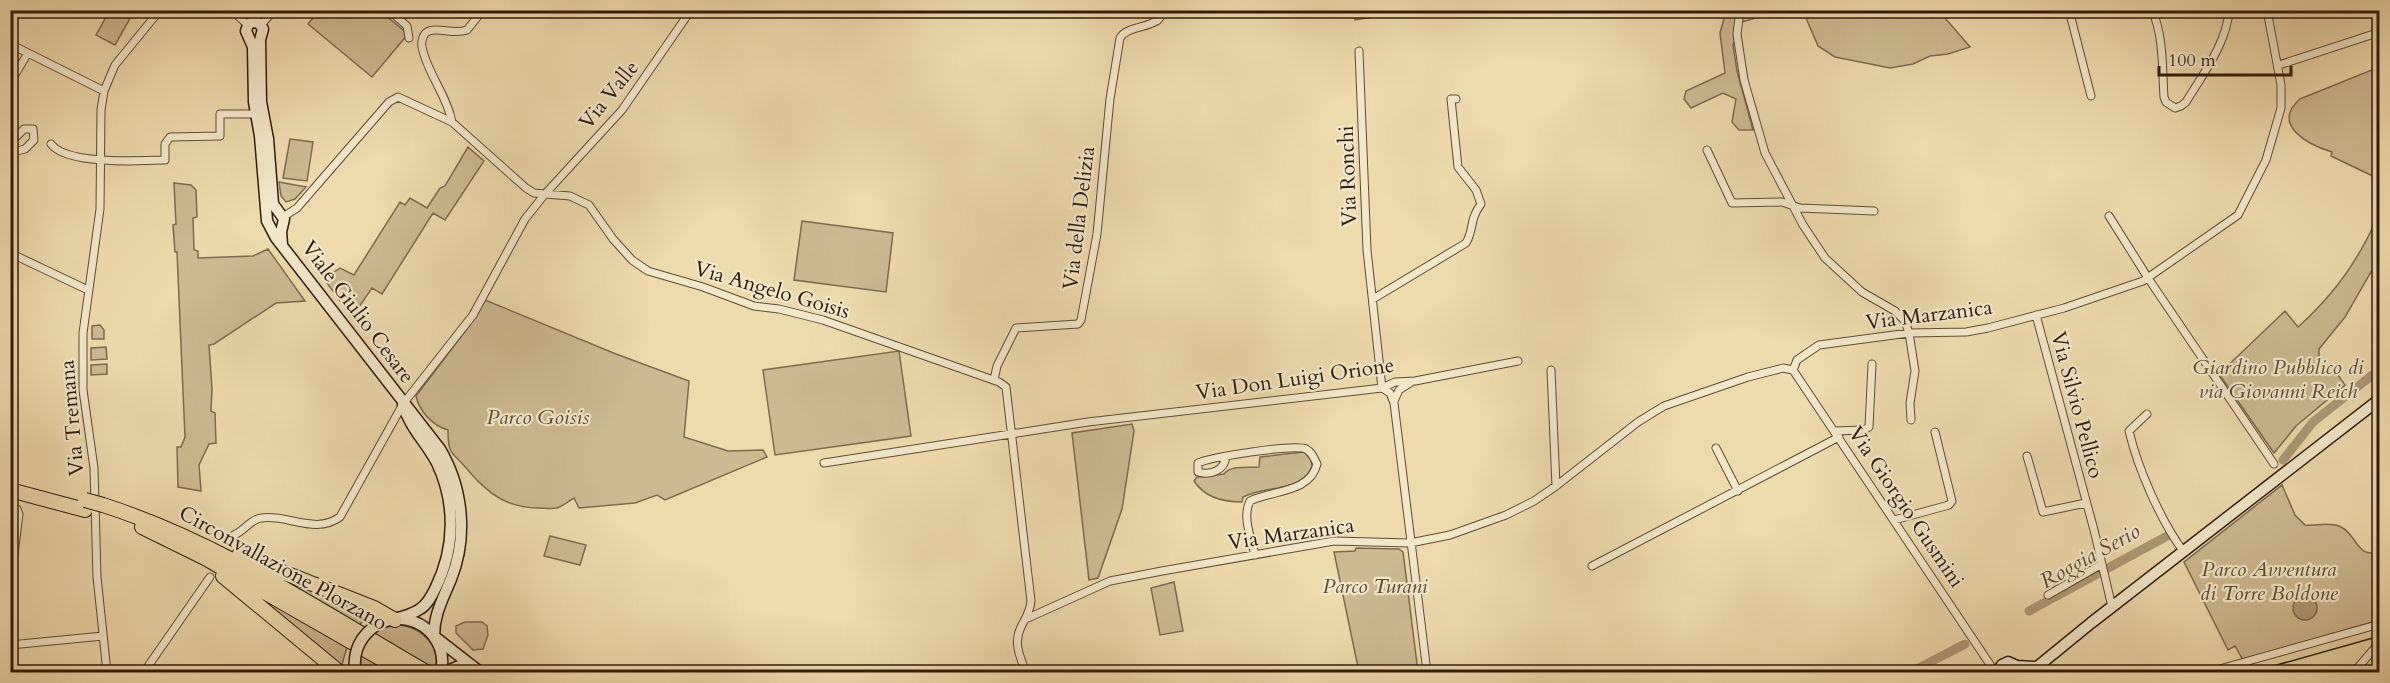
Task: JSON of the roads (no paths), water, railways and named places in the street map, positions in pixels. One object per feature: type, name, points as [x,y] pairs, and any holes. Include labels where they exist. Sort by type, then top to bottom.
[{"type":"highway","name":"Circonvallazione Plorzano","points":[[10,481],[103,510],[238,563],[426,672]]},
{"type":"highway","name":"Circonvallazione Plorzano","points":[[10,490],[85,505]]},
{"type":"highway","points":[[184,541],[374,608],[396,619]]},
{"type":"highway","points":[[184,541],[339,672]]},
{"type":"highway","name":"Circonvallazione Plorzano","points":[[184,541],[404,672]]},
{"type":"street","name":"Via Tremana","points":[[107,672],[97,577],[94,468],[83,390],[83,333],[98,231],[102,161],[101,110],[104,91],[115,65],[160,10]]},
{"type":"street","points":[[231,10],[248,25],[255,22],[261,25],[274,10]]},
{"type":"street","points":[[389,10],[407,26],[409,38]]},
{"type":"street","points":[[452,122],[448,103],[425,55],[422,41],[428,31],[432,30],[452,33],[467,30],[483,10]]},
{"type":"street","name":"Via Valle","points":[[544,194],[622,110],[691,10]]},
{"type":"street","points":[[1155,10],[1158,20]]},
{"type":"street","points":[[1158,20],[1162,15],[1162,10]]},
{"type":"street","points":[[1740,10],[1737,34],[1744,80],[1765,153],[1803,225],[1825,258],[1862,292],[1902,317],[1909,333],[1915,371],[1910,403],[1911,420]]},
{"type":"street","points":[[2069,10],[2091,96]]},
{"type":"street","points":[[2151,10],[2158,23],[2164,97],[2166,102],[2175,108],[2186,102],[2210,62],[2224,32],[2229,10]]},
{"type":"street","name":"Via Marzanica","points":[[1028,618],[1110,581],[1334,541],[1410,543],[1450,535],[1534,501],[1607,445],[1664,406],[1748,377],[1784,368],[1793,370],[1797,360],[1819,345],[1909,333],[1966,332],[2064,308],[2148,278],[2238,215],[2258,179],[2272,142],[2280,108],[2282,85],[2267,10]]},
{"type":"street","name":"Via della Delizia","points":[[993,380],[999,360],[1016,328],[1078,324],[1081,320],[1096,234],[1110,99],[1120,38],[1126,31],[1150,26],[1158,20]]},
{"type":"street","name":"Viale Giulio Cesare","points":[[248,25],[246,31],[256,37]]},
{"type":"street","name":"Viale Giulio Cesare","points":[[261,25],[263,31],[256,37],[255,114],[260,136],[267,223],[279,220]]},
{"type":"street","points":[[2279,65],[2379,32]]},
{"type":"street","name":"Viale Giulio Cesare","points":[[256,37],[273,204],[279,220],[276,238],[403,404],[412,412],[448,465],[456,487],[461,514],[460,548],[451,580],[434,619],[434,636]]},
{"type":"street","points":[[10,44],[104,91]]},
{"type":"street","name":"Via Ronchi","points":[[1359,51],[1367,250],[1383,388]]},
{"type":"street","points":[[10,83],[28,53]]},
{"type":"street","name":"Via Angelo Goisis","points":[[279,220],[297,208],[393,99],[403,98],[452,122],[534,193],[570,196],[589,205],[613,239],[632,260],[648,271],[704,287],[754,306],[779,309],[823,320],[993,380]]},
{"type":"street","points":[[1373,299],[1466,243],[1471,235],[1473,215],[1481,204],[1476,190],[1458,167],[1451,99],[1456,99]]},
{"type":"street","points":[[51,144],[59,151],[102,161],[165,160],[165,144],[170,137],[220,136],[220,114],[255,114]]},
{"type":"street","points":[[1707,150],[1732,203],[1782,202],[1800,208],[1874,211]]},
{"type":"street","points":[[234,535],[262,518],[319,525],[340,517],[403,404],[473,315],[525,219],[544,194]]},
{"type":"street","points":[[2109,216],[2148,278],[2274,464]]},
{"type":"street","points":[[10,253],[88,290]]},
{"type":"street","name":"Via Silvio Pellico","points":[[2036,315],[2112,607]]},
{"type":"street","name":"Via Don Luigi Orione","points":[[1013,433],[1383,388],[1395,382],[1415,381],[1518,361]]},
{"type":"street","points":[[1592,566],[1738,491],[1837,434],[1864,430],[1869,427],[1872,364]]},
{"type":"street","points":[[1551,370],[1556,486]]},
{"type":"street","name":"Via Giorgio Gusmini","points":[[1793,370],[1991,664],[1999,669]]},
{"type":"street","points":[[993,380],[1008,390],[1013,433],[1031,601],[1028,618],[1019,630],[1017,643],[1026,672]]},
{"type":"street","points":[[1394,403],[1399,390],[1404,385],[1415,381]]},
{"type":"street","points":[[1383,388],[1390,393],[1394,403],[1426,672]]},
{"type":"street","points":[[1991,664],[1999,669],[2011,663],[2018,669],[2033,670],[2379,399]]},
{"type":"street","name":"Viale Giulio Cesare","points":[[356,671],[355,655],[366,634],[378,624],[410,615],[428,603],[442,574],[451,532],[449,504],[440,472],[433,456],[406,417],[403,404]]},
{"type":"street","points":[[2147,414],[2129,431],[2135,455],[2141,472],[2185,550]]},
{"type":"street","points":[[1894,520],[1949,505],[1952,501],[1935,432]]},
{"type":"street","points":[[824,463],[1013,433]]},
{"type":"street","points":[[1226,456],[1290,447],[1303,448],[1310,451],[1317,464],[1310,480],[1250,501],[1246,508],[1246,518],[1255,555]]},
{"type":"street","points":[[1716,448],[1738,491]]},
{"type":"street","name":"Via Silvio Pellico","points":[[2027,456],[2043,513],[2086,503]]},
{"type":"street","points":[[10,506],[17,509],[20,514],[10,587]]},
{"type":"street","points":[[2048,595],[2102,564]]},
{"type":"street","points":[[144,672],[210,577]]},
{"type":"street","points":[[396,619],[418,623],[479,672]]},
{"type":"street","points":[[2209,672],[2379,624]]},
{"type":"street","points":[[10,645],[103,636]]},
{"type":"street","points":[[434,636],[448,671],[464,666],[479,672]]},
{"type":"street","points":[[2354,672],[2379,642]]},
{"type":"waterway","name":"Roggia Serio","points":[[2283,460],[2313,422],[2380,369]]},
{"type":"waterway","name":"Roggia Serio","points":[[2029,611],[2169,535]]},
{"type":"waterway","name":"Roggia Serio","points":[[1911,672],[1965,644]]},
{"type":"tram line","points":[[2252,672],[2380,636]]},
{"type":"park label","name":"Giardino Pubblico di via Giovanni Reich","points":[[2278,379]]},
{"type":"park label","name":"Parco Goisis","points":[[538,417]]},
{"type":"park label","name":"Parco Avventura di Torre Boldone","points":[[2269,581]]},
{"type":"park label","name":"Parco Turani","points":[[1375,586]]}]
